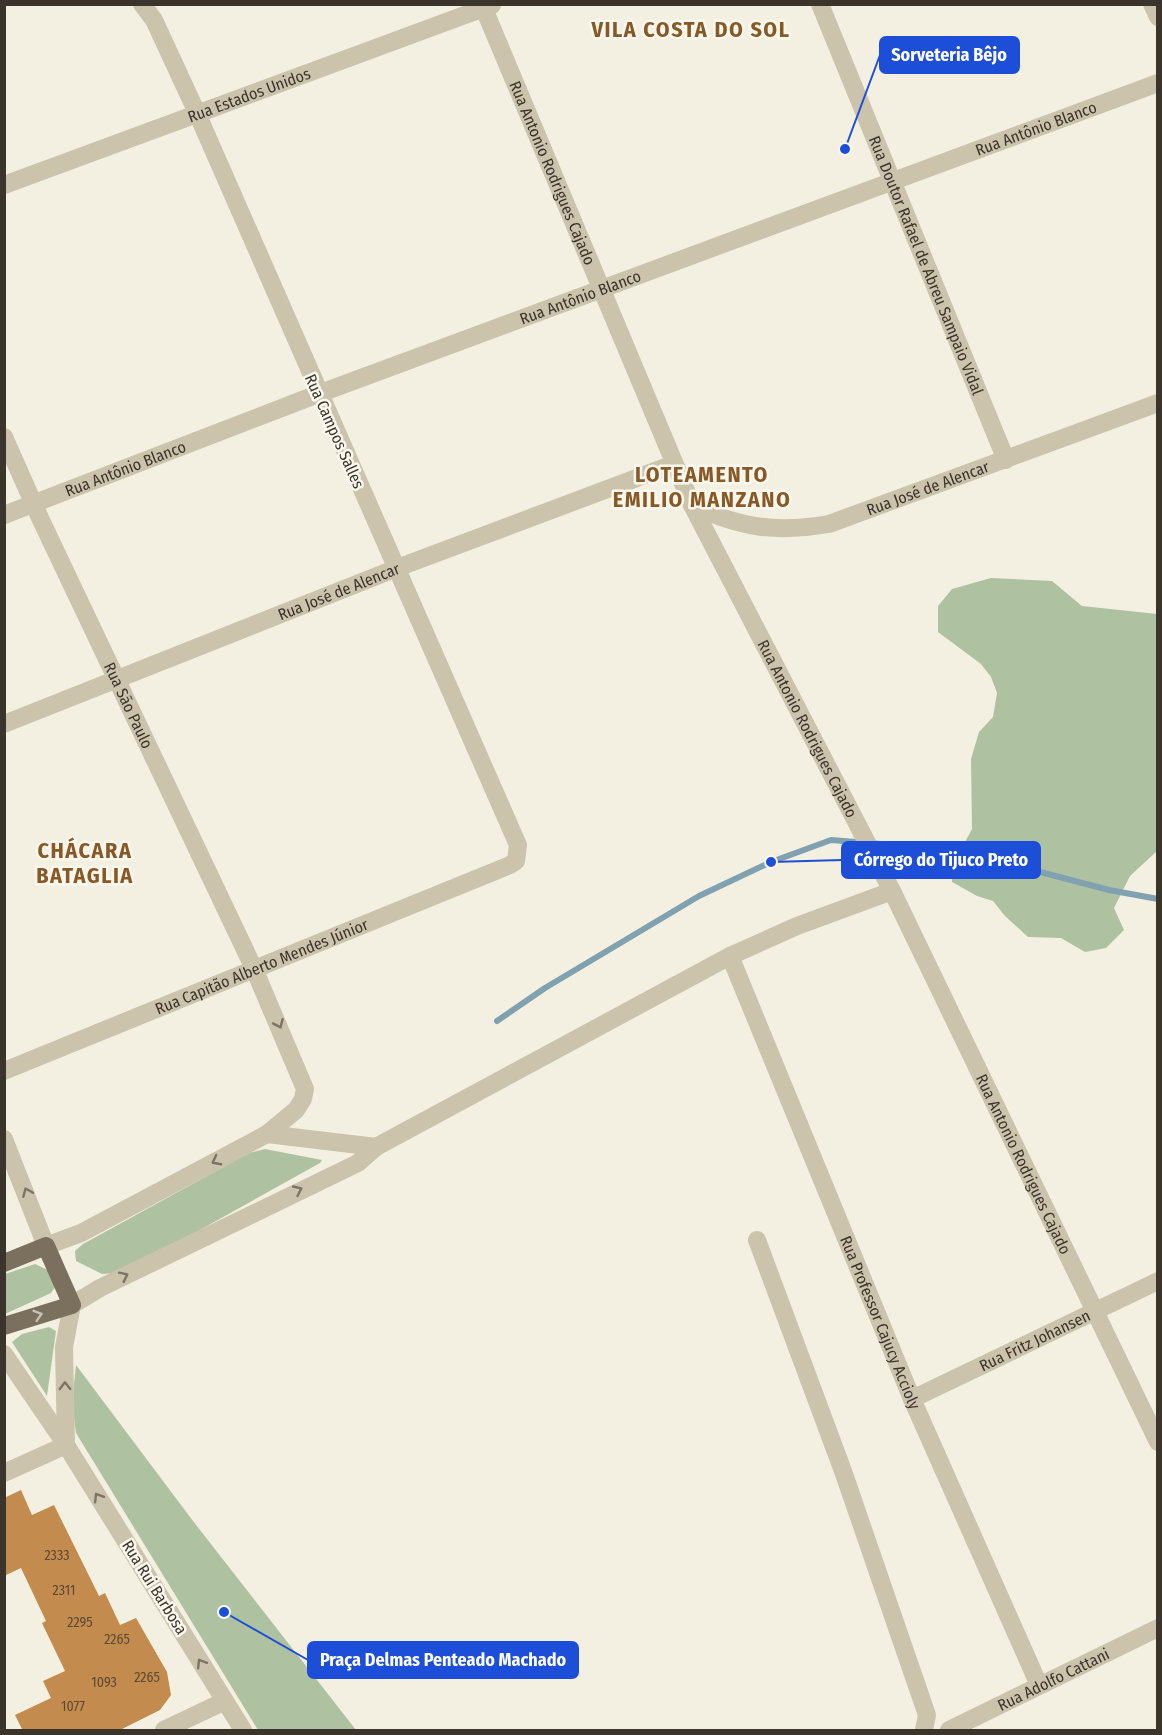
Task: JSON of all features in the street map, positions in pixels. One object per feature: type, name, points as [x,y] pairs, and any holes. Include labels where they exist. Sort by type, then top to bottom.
[{"type":"main road","points":[[4,1263],[46,1246],[72,1305],[4,1326]]},
{"type":"street","name":"Rua Doutor Rafael de Abreu Sampaio Vidal","points":[[820,4],[1006,460]]},
{"type":"street","points":[[1152,4],[1158,17]]},
{"type":"street","name":"Rua Campos Salles","points":[[143,5],[154,20],[197,113],[318,394],[518,845],[516,861]]},
{"type":"street","name":"Rua Estados Unidos","points":[[4,185],[486,6]]},
{"type":"street","name":"Rua Antonio Rodrigues Cajado","points":[[486,6],[692,505],[889,885],[1158,1442]]},
{"type":"street","name":"Rua Antônio Blanco","points":[[4,515],[318,394],[1158,83]]},
{"type":"street","name":"Rua José de Alencar","points":[[692,505],[740,524],[769,529],[799,529],[829,524],[1158,403]]},
{"type":"street","name":"Rua São Paulo","points":[[4,437],[33,504],[255,970],[305,1089],[303,1099],[296,1110],[267,1134],[81,1233],[46,1246]]},
{"type":"street","name":"Rua José de Alencar","points":[[4,724],[397,568],[674,464]]},
{"type":"street","name":"Rua Capitão Alberto Mendes Júnior","points":[[4,1071],[255,970],[516,861]]},
{"type":"street","points":[[4,1473],[66,1445],[64,1347],[72,1305],[111,1283],[358,1162],[376,1147],[730,956],[889,885]]},
{"type":"street","name":"Rua Professor Cajucy Accioly","points":[[730,956],[912,1399],[1039,1685]]},
{"type":"street","points":[[267,1134],[376,1147]]},
{"type":"street","points":[[4,1139],[46,1246]]},
{"type":"street","points":[[757,1240],[843,1471],[924,1703],[927,1714],[924,1731]]},
{"type":"street","name":"Rua Fritz Johansen","points":[[912,1399],[1158,1281]]},
{"type":"street","name":"Rua Rui Barbosa","points":[[4,1354],[66,1445],[243,1731]]},
{"type":"street","name":"Rua Adolfo Cattani","points":[[949,1731],[1158,1628]]},
{"type":"street","points":[[164,1731],[225,1701]]},
{"type":"green space","points":[[991,578],[1052,581],[1082,606],[1157,614],[1157,851],[1130,876],[1114,908],[1124,930],[1106,948],[1085,952],[1061,938],[1028,937],[1005,916],[993,901],[977,896],[952,882],[952,866],[972,829],[971,759],[979,732],[993,717],[997,693],[991,677],[981,664],[938,632],[938,606],[952,589]]},
{"type":"green space","points":[[265,1149],[322,1160],[198,1231],[115,1273],[102,1274],[76,1261],[75,1251],[83,1244],[249,1153]]},
{"type":"green space","points":[[35,1264],[50,1271],[55,1287],[51,1293],[5,1314],[5,1274]]},
{"type":"green space","points":[[49,1327],[56,1331],[47,1396],[12,1342],[22,1334]]},
{"type":"green space","points":[[76,1365],[193,1521],[356,1730],[258,1730],[76,1433],[72,1403]]},
{"type":"building","points":[[21,1490],[32,1515],[54,1505],[99,1596],[105,1593],[120,1625],[136,1618],[167,1672],[171,1695],[160,1710],[118,1731],[23,1731],[15,1715],[51,1698],[43,1681],[65,1671],[42,1623],[46,1621],[21,1568],[4,1576],[4,1498]]},
{"type":"waterway","points":[[497,1021],[545,988],[699,896],[771,862],[831,840],[956,850],[1109,890],[1158,899]]},
{"type":"place","name":"Sorveteria Bêjo","points":[[845,149]]},
{"type":"place","name":"Córrego do Tijuco Preto","points":[[771,862]]},
{"type":"place","name":"Praça Delmas Penteado Machado","points":[[224,1612]]},
{"type":"district","name":"VILA COSTA DO SOL","points":[[691,29]]},
{"type":"district","name":"LOTEAMENTO EMILIO MANZANO","points":[[702,486]]},
{"type":"district","name":"CHÁCARA BATAGLIA","points":[[85,862]]}]
